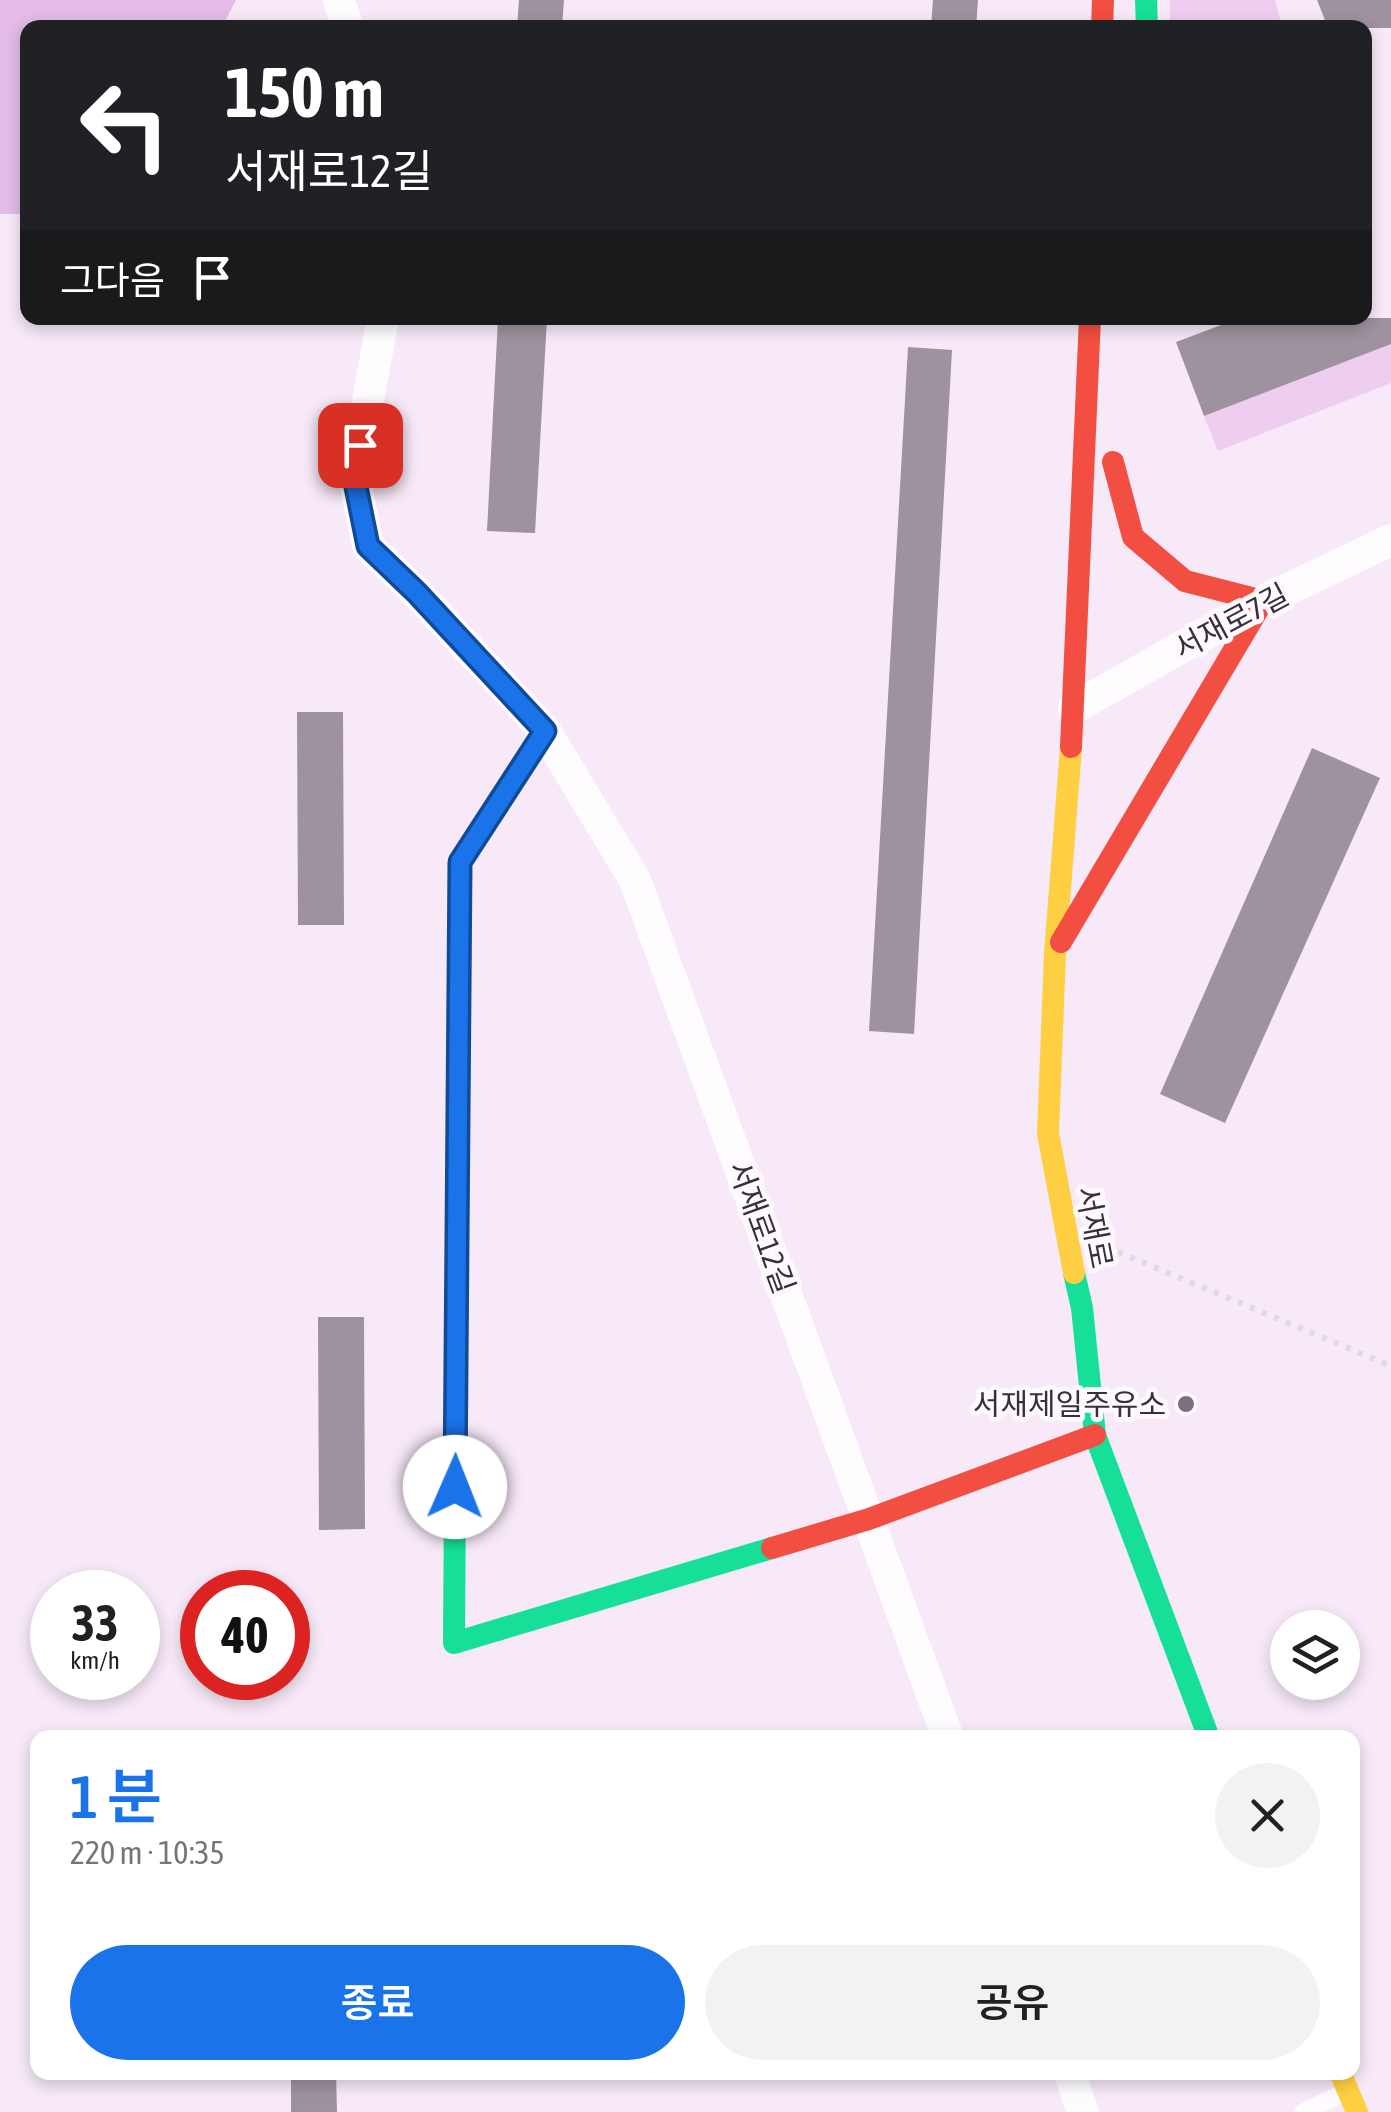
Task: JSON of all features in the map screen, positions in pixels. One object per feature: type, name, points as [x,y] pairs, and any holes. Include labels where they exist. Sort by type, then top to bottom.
[{"type":"main road","points":[[1074,708],[1090,325]]},
{"type":"main road","points":[[1055,952],[1263,601],[1185,581],[1133,537],[1113,453],[1074,708]]},
{"type":"main road","name":"서재로","points":[[1074,708],[1055,952],[1048,1132],[1063,1229],[1082,1308],[1094,1435],[1206,1730]]},
{"type":"main road","points":[[545,731],[460,862],[454,1643],[869,1519],[1094,1435]]},
{"type":"street","name":"서재로12길","points":[[382,325],[354,477],[368,546],[545,731],[635,880],[945,1730]]},
{"type":"street","name":"서재로7길","points":[[1074,708],[1263,601],[1391,540]]},
{"type":"street","points":[[1072,2080],[1083,2112]]},
{"type":"lane","points":[[1304,2112],[1348,2092]]},
{"type":"path","points":[[1063,1229],[1391,1366]]},
{"type":"shaded area","points":[[0,0],[236,0],[226,20],[20,20],[20,214],[0,214]]},
{"type":"shaded area","points":[[1170,0],[1275,0],[1280,20],[1170,20]]},
{"type":"shaded area","points":[[1391,342],[1391,383],[1218,451],[1204,416]]},
{"type":"building","points":[[519,0],[564,0],[563,20],[518,20]]},
{"type":"building","points":[[933,0],[978,0],[977,20],[932,20]]},
{"type":"building","points":[[1317,0],[1391,0],[1391,28],[1372,28],[1372,20],[1325,20]]},
{"type":"building","points":[[1372,318],[1391,318],[1391,344],[1204,416],[1176,342],[1221,325],[1372,325]]},
{"type":"building","points":[[498,325],[547,325],[535,533],[487,531]]},
{"type":"building","points":[[908,347],[952,350],[914,1034],[869,1031]]},
{"type":"building","points":[[297,712],[343,712],[344,925],[298,925]]},
{"type":"building","points":[[1312,748],[1380,778],[1225,1123],[1160,1094]]},
{"type":"building","points":[[318,1317],[364,1317],[365,1529],[319,1530]]},
{"type":"building","points":[[291,2080],[336,2080],[337,2112],[291,2112]]},
{"type":"traffic: fast","points":[[1146,0],[1147,20]]},
{"type":"traffic: fast","points":[[1074,1273],[1082,1308],[1095,1435],[1206,1730]]},
{"type":"traffic: fast","points":[[456,1330],[454,1643],[772,1548]]},
{"type":"traffic: slow","points":[[456,1330],[460,862],[545,731]]},
{"type":"traffic: slow","points":[[1071,747],[1055,953],[1048,1133],[1074,1273]]},
{"type":"traffic: slow","points":[[1343,2080],[1357,2112]]},
{"type":"traffic: jam","points":[[1102,20],[1103,0]]},
{"type":"traffic: jam","points":[[1071,747],[1090,325]]},
{"type":"traffic: jam","points":[[1061,942],[1263,601],[1185,581],[1133,537],[1113,462]]},
{"type":"traffic: jam","points":[[772,1548],[869,1519],[1095,1435]]},
{"type":"place","name":"서재제일주유소","points":[[1186,1404]]},
{"type":"route","points":[[360,445],[354,477],[368,546],[545,731],[460,862],[455,1487]]}]
